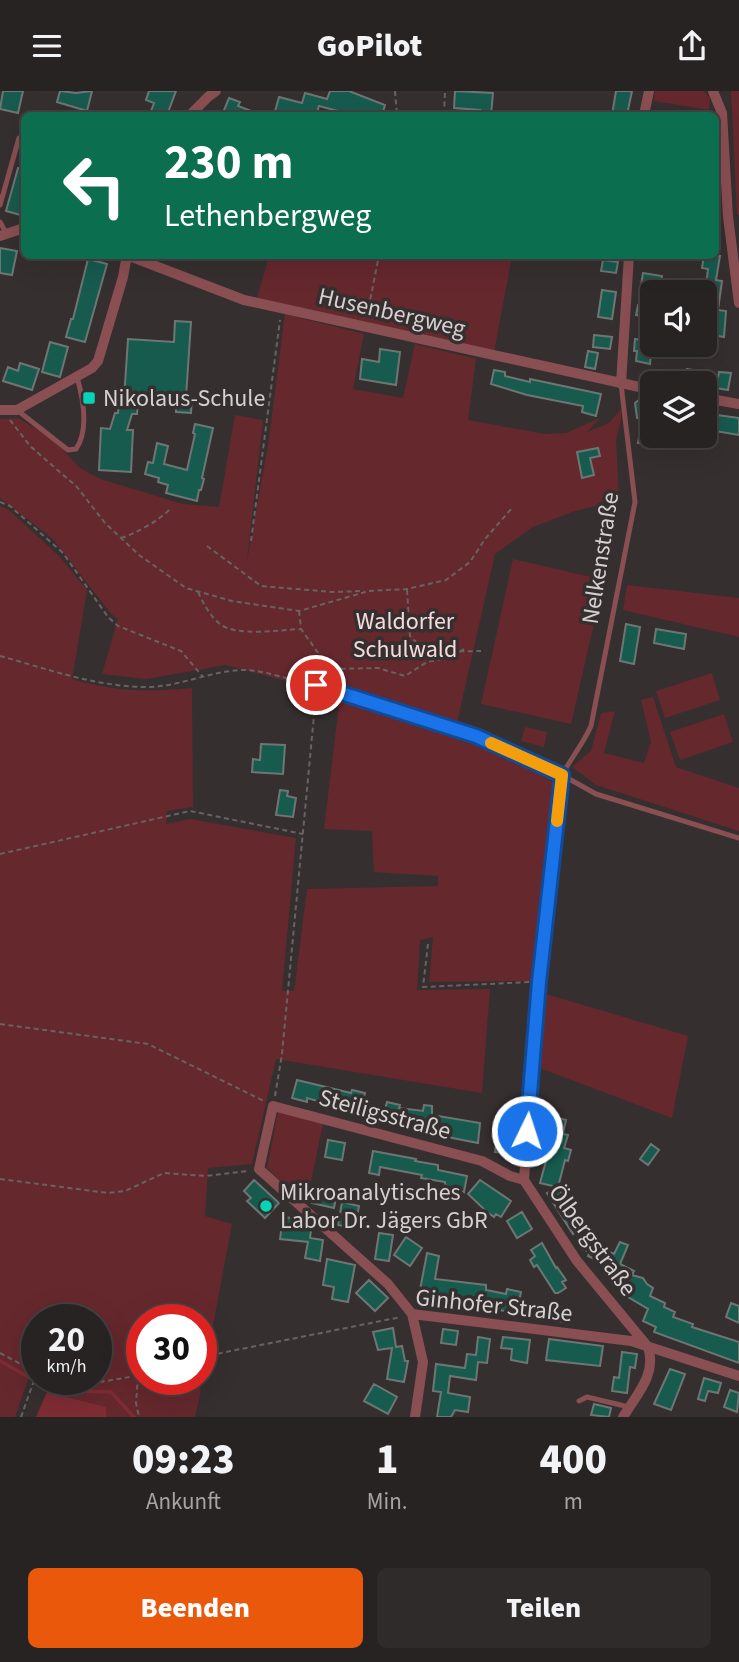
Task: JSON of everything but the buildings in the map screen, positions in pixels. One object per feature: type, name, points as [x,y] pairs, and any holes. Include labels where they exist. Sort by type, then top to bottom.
[{"type":"street","points":[[193,112],[216,91]]},
{"type":"street","points":[[645,112],[649,91]]},
{"type":"street","points":[[713,91],[722,113],[728,217],[739,303]]},
{"type":"street","points":[[3,235],[21,229]]},
{"type":"street","points":[[1,410],[17,410],[77,377],[98,362],[126,259]]},
{"type":"street","name":"Husenbergweg","points":[[137,259],[244,300],[640,388]]},
{"type":"street","name":"Nelkenstraße","points":[[621,384],[629,259]]},
{"type":"street","points":[[717,400],[739,404]]},
{"type":"street","name":"Ölbergstraße","points":[[531,1081],[524,1180],[576,1261],[648,1347]]},
{"type":"street","points":[[273,1106],[259,1169],[388,1284],[412,1314],[423,1361],[415,1417]]},
{"type":"street","name":"Steiligsstraße","points":[[273,1106],[482,1161],[510,1176],[524,1180]]},
{"type":"street","name":"Ginhofer Straße","points":[[412,1314],[631,1341],[739,1376]]},
{"type":"street","points":[[622,1417],[649,1374],[652,1361],[648,1347]]},
{"type":"lane","points":[[0,205],[19,138]]},
{"type":"lane","points":[[0,222],[3,235]]},
{"type":"lane","points":[[17,410],[68,450],[76,449],[82,441],[83,398],[77,377]]},
{"type":"lane","name":"Nelkenstraße","points":[[562,775],[582,747],[591,726],[635,502],[621,384]]},
{"type":"lane","points":[[314,685],[476,736],[562,775],[596,794],[739,838]]},
{"type":"lane","name":"Ölbergstraße","points":[[531,1081],[562,775]]},
{"type":"lane","points":[[579,1401],[587,1397],[629,1406]]},
{"type":"path","points":[[395,91],[397,112]]},
{"type":"path","points":[[444,112],[445,91]]},
{"type":"path","points":[[365,327],[378,259]]},
{"type":"path","points":[[251,541],[281,309]]},
{"type":"path","points":[[1,410],[30,446],[77,487],[105,523],[139,555],[186,588],[232,601],[299,611],[369,591]]},
{"type":"path","points":[[0,502],[10,506],[63,553],[108,617],[118,626],[181,651],[203,677]]},
{"type":"path","points":[[207,546],[261,586],[332,592],[407,589],[446,580],[470,562],[485,539],[512,508]]},
{"type":"path","points":[[121,538],[162,517],[170,509]]},
{"type":"path","points":[[407,589],[410,636],[426,652],[464,649],[481,651]]},
{"type":"path","points":[[198,591],[207,609],[221,626],[249,632],[301,629]]},
{"type":"path","points":[[299,611],[301,629],[319,654],[325,673],[324,688]]},
{"type":"path","points":[[325,673],[331,669],[379,668],[405,676],[427,662],[449,658],[464,649]]},
{"type":"path","points":[[0,656],[106,684],[148,687],[247,670],[314,685],[304,834],[282,1054],[273,1106],[148,1044],[0,1024]]},
{"type":"path","points":[[0,854],[190,811],[304,834]]},
{"type":"path","points":[[428,944],[423,987],[539,982]]},
{"type":"path","points":[[0,1179],[108,1193],[125,1191],[164,1173],[206,1175],[259,1169]]},
{"type":"path","name":"Ginhofer Straße","points":[[217,1354],[412,1314]]},
{"type":"path","points":[[0,1353],[21,1364]]},
{"type":"path","points":[[21,1417],[29,1395]]},
{"type":"path","points":[[137,1395],[139,1417]]},
{"type":"green space","points":[[655,91],[704,91],[710,98],[709,110],[654,101]]},
{"type":"green space","points":[[731,91],[739,91],[739,215],[737,214]]},
{"type":"green space","points":[[268,259],[511,259],[494,352],[257,298]]},
{"type":"green space","name":"Waldorfer Schulwald","points":[[285,314],[364,334],[353,389],[403,398],[415,344],[476,359],[468,420],[545,434],[566,433],[600,418],[587,432],[609,423],[621,409],[616,440],[619,500],[575,511],[533,527],[495,554],[457,723],[449,720],[448,728],[386,704],[226,665],[146,679],[102,674],[118,619],[111,614],[53,539],[0,498],[0,419],[18,418],[53,439],[80,468],[100,479],[183,504],[219,507],[235,415],[263,420],[247,561],[268,445]]},
{"type":"green space","points":[[0,506],[8,509],[60,557],[87,590],[72,679],[132,690],[192,688],[193,807],[167,811],[166,824],[190,819],[296,838],[282,991],[294,991],[307,889],[438,886],[438,876],[374,872],[372,831],[324,829],[340,696],[474,740],[548,775],[555,787],[535,981],[429,982],[433,937],[420,940],[417,990],[490,989],[482,1093],[276,1059],[252,1164],[208,1168],[205,1216],[232,1224],[217,1304],[126,1304],[126,1395],[200,1395],[195,1417],[106,1417],[105,1407],[59,1395],[112,1395],[112,1304],[21,1304],[23,1395],[15,1417],[0,1417]]},
{"type":"green space","points":[[513,559],[604,580],[571,724],[481,704]]},
{"type":"green space","points":[[627,585],[739,598],[739,637],[623,610]]},
{"type":"green space","points":[[712,673],[720,700],[665,718],[656,691]]},
{"type":"green space","points":[[653,697],[676,767],[739,788],[739,831],[596,785],[572,767],[591,751],[601,713],[615,711],[604,753],[644,763],[651,742],[641,700]]},
{"type":"green space","points":[[724,714],[733,742],[680,760],[670,732]]},
{"type":"green space","points":[[525,727],[547,732],[544,747],[521,741]]},
{"type":"green space","points":[[546,994],[688,1036],[672,1118],[537,1067]]},
{"type":"green space","points":[[278,1111],[323,1124],[306,1205],[267,1168]]},
{"type":"shaded area","points":[[46,1395],[59,1395],[106,1407],[106,1417],[36,1417]]},
{"type":"waterway","points":[[0,1361],[34,1380],[68,1391],[111,1392],[134,1417]]},
{"type":"slow traffic","points":[[491,743],[562,775],[557,821]]},
{"type":"place","name":"Nikolaus-Schule","points":[[89,398]]},
{"type":"place","name":"Mikroanalytisches Labor Dr. Jägers GbR","points":[[266,1206]]},
{"type":"route","points":[[316,685],[476,736],[562,775],[539,982],[527,1131]]}]
